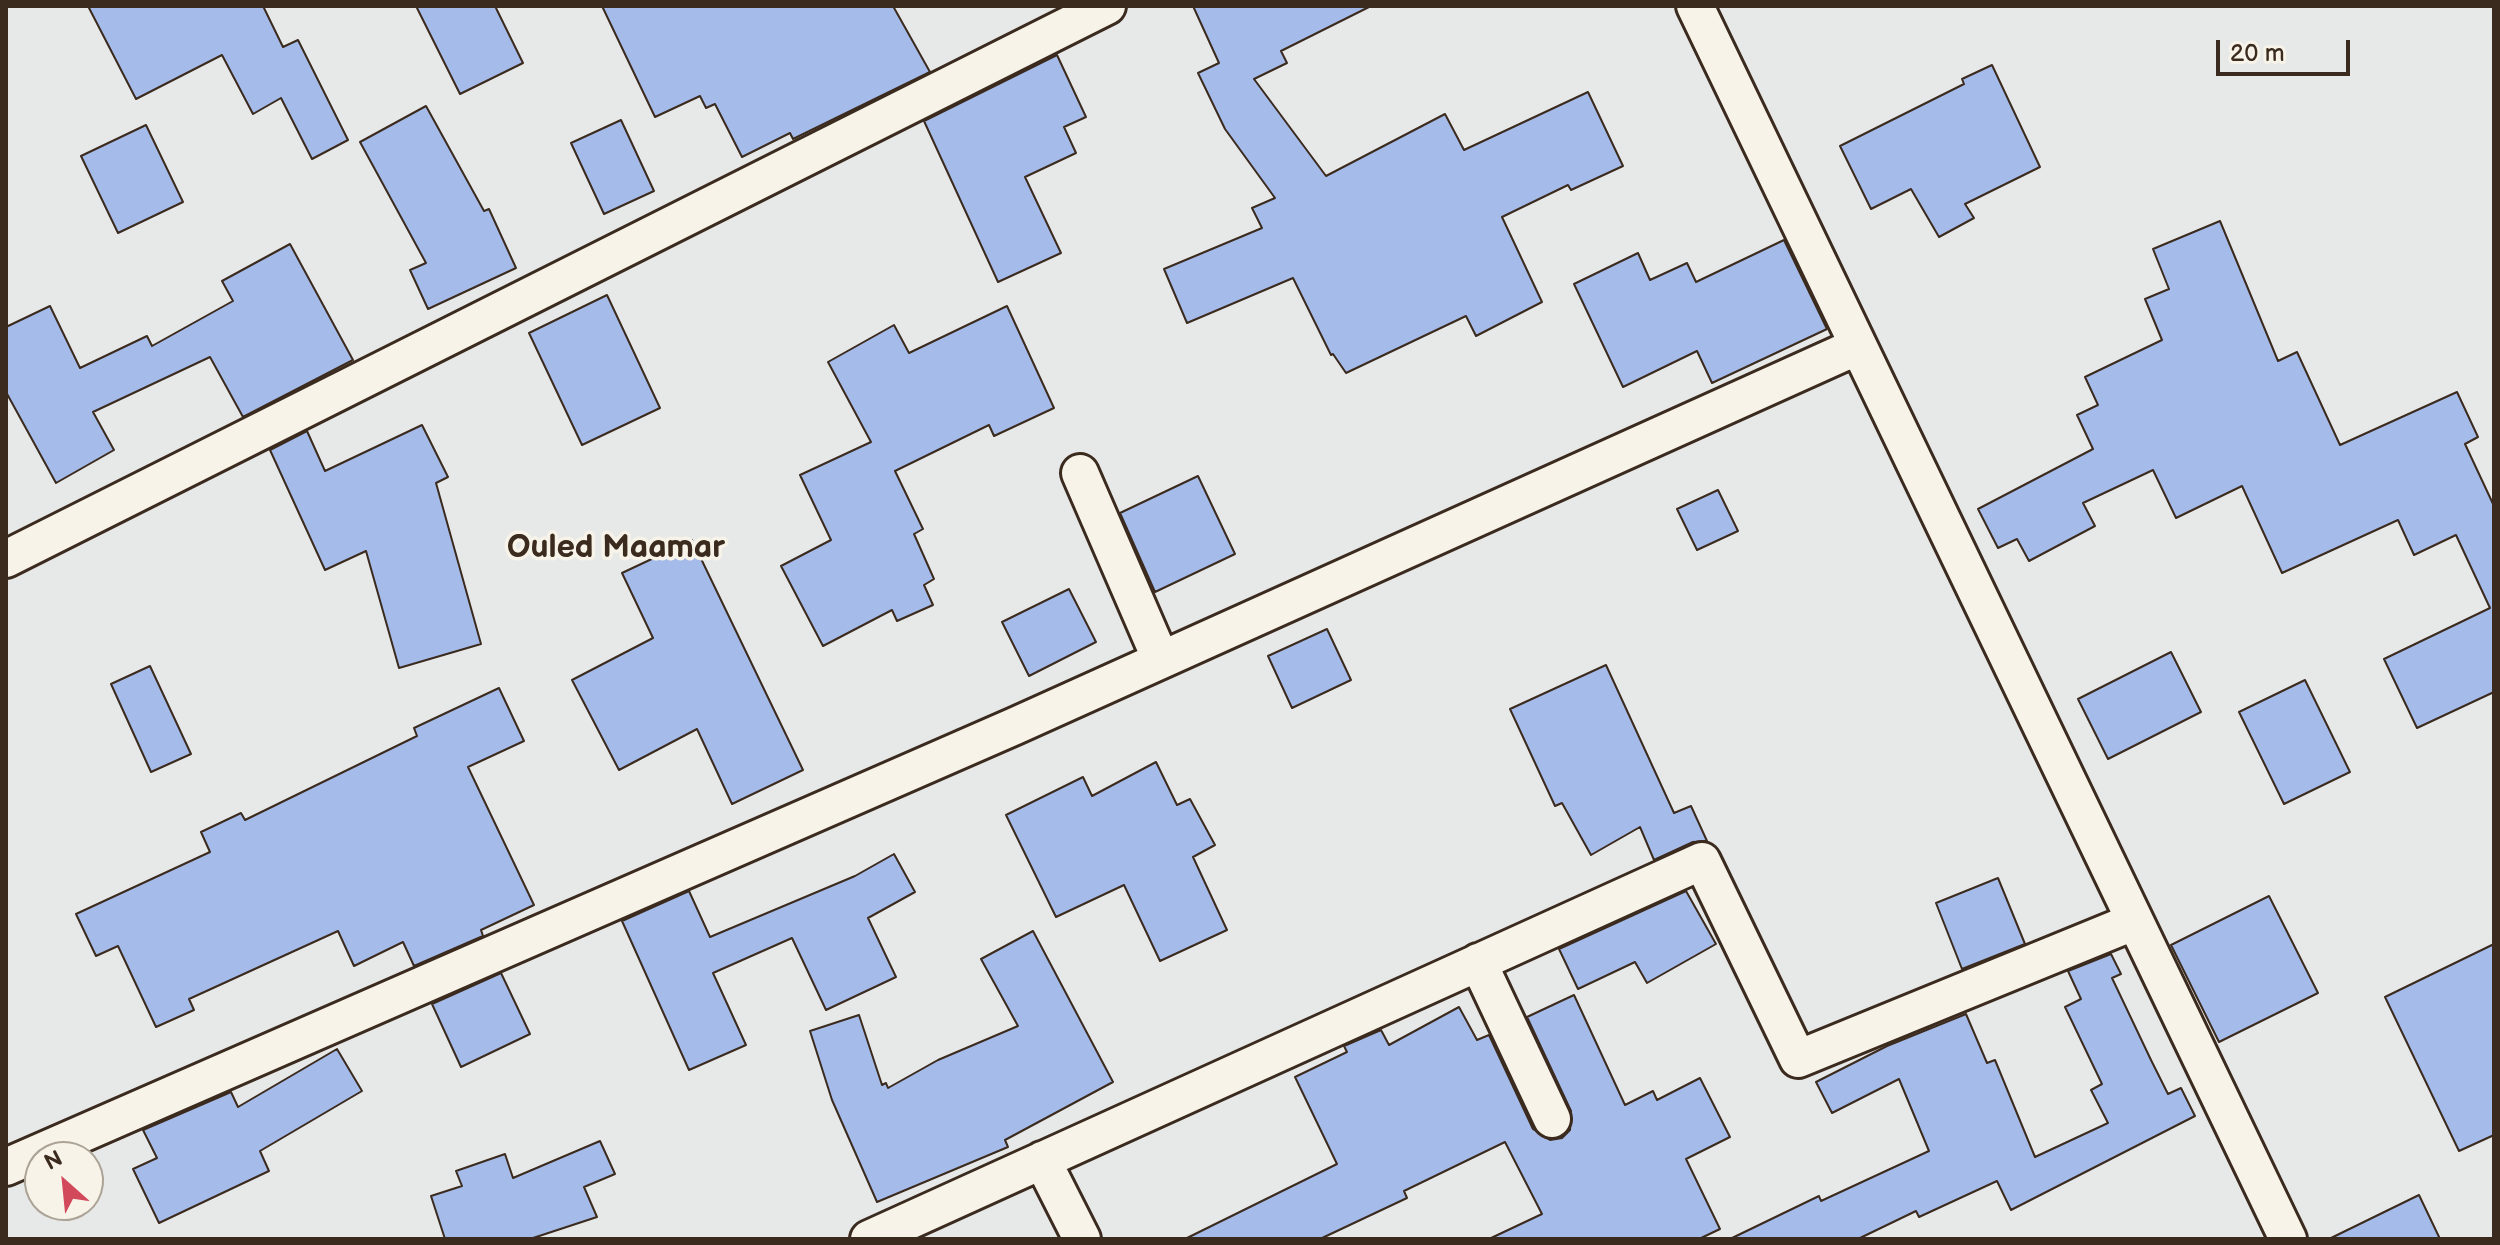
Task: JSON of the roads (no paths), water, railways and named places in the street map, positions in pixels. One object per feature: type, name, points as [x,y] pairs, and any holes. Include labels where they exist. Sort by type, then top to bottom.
[{"type":"street","points":[[6,559],[1107,6]]},
{"type":"street","points":[[1695,6],[2288,1239]]},
{"type":"street","points":[[6,1167],[1161,660],[1858,346]]},
{"type":"street","points":[[1080,473],[1161,660]]},
{"type":"street","points":[[869,1239],[1702,861],[1798,1059],[2133,922]]},
{"type":"street","points":[[1478,962],[1552,1119]]},
{"type":"street","points":[[1042,1160],[1082,1239]]},
{"type":"district","name":"Ouled Maamar","points":[[616,549]]}]
